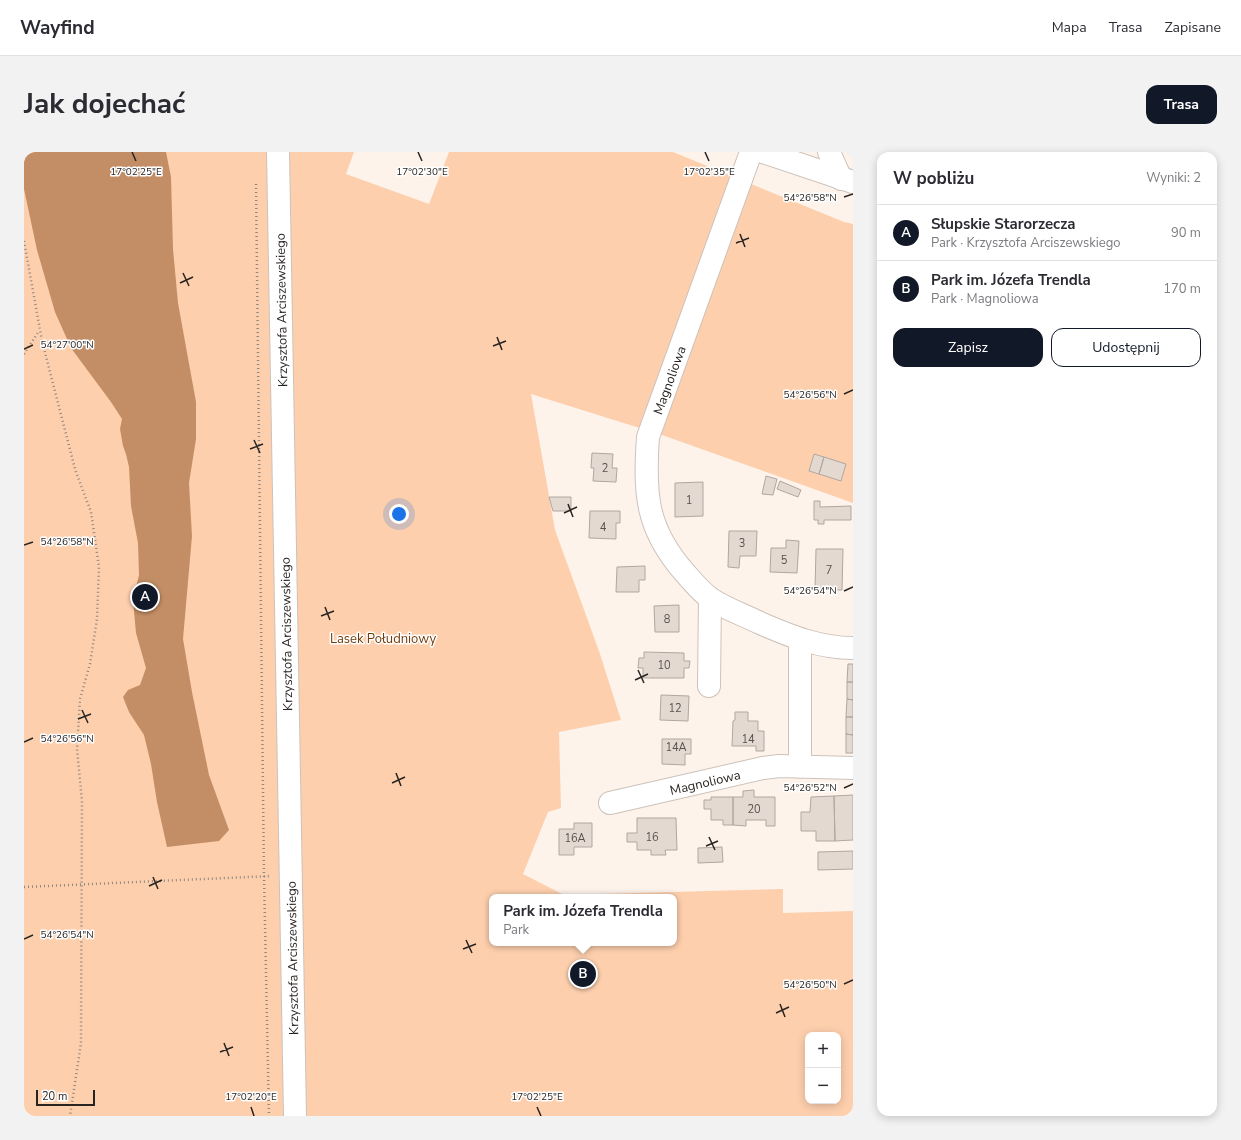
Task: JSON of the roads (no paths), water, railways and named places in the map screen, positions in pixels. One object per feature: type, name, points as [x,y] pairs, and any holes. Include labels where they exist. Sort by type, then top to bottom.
[{"type":"street","name":"Krzysztofa Arciszewskiego","points":[[278,152],[295,1116]]},
{"type":"street","name":"Magnoliowa","points":[[751,152],[648,438],[647,478],[651,518],[661,541],[673,560],[710,598],[800,640],[822,646],[853,648]]},
{"type":"street","points":[[763,152],[847,181]]},
{"type":"street","points":[[829,152],[847,181]]},
{"type":"street","points":[[709,686],[710,598]]},
{"type":"street","points":[[800,640],[800,767]]},
{"type":"street","name":"Magnoliowa","points":[[610,803],[763,768],[779,766],[853,768]]},
{"type":"place","name":"Słupskie Starorzecza","points":[[145,597]]},
{"type":"place","name":"Park im. Józefa Trendla","points":[[583,974]]},
{"type":"park label","name":"Lasek Południowy","points":[[383,638]]}]
